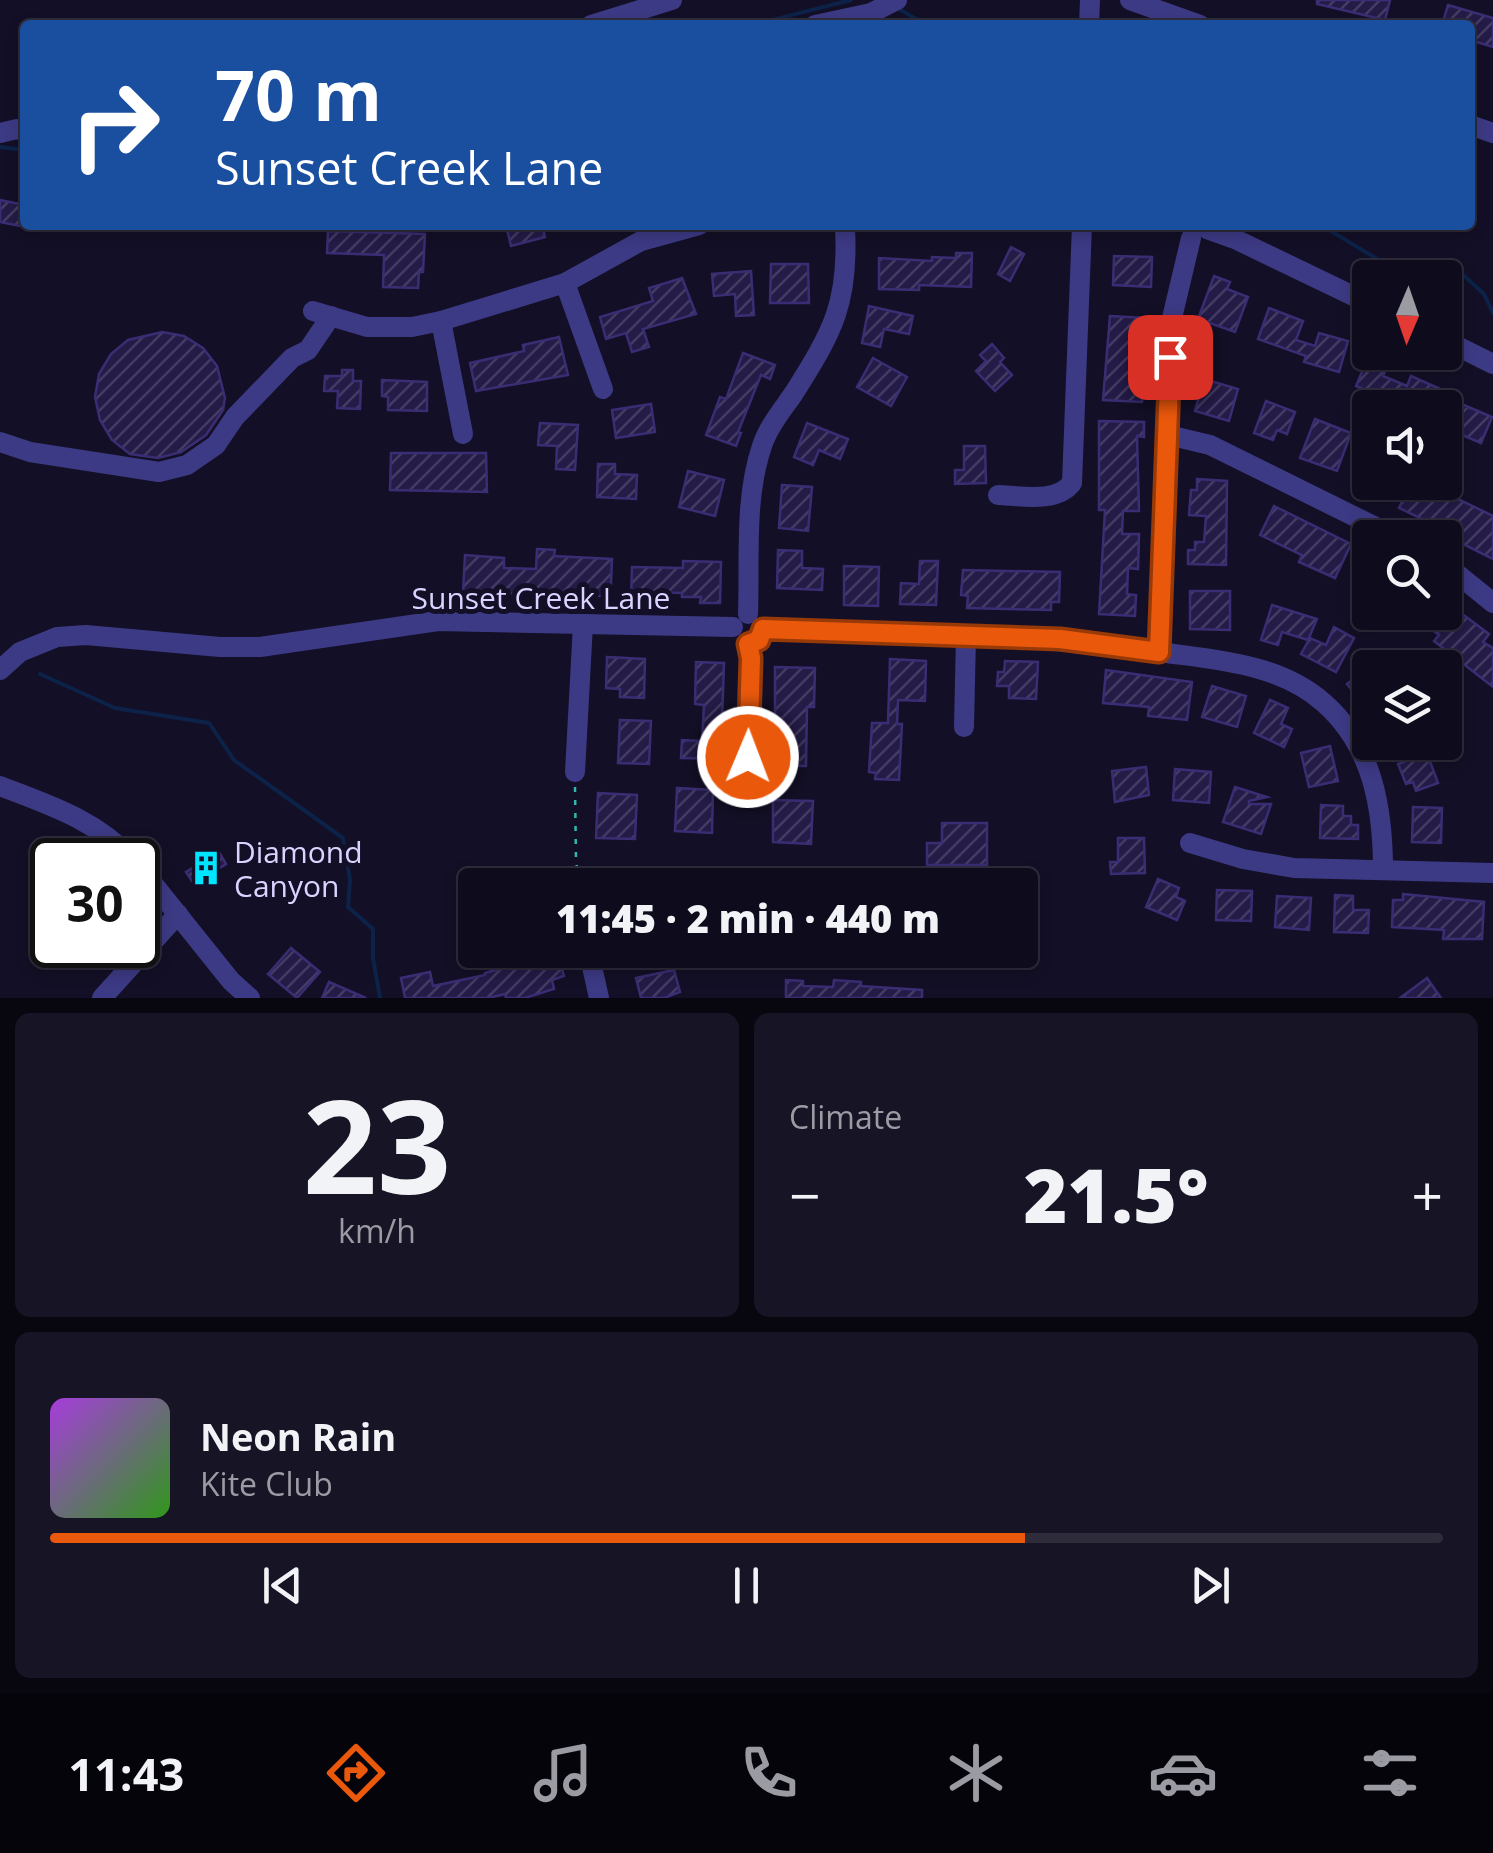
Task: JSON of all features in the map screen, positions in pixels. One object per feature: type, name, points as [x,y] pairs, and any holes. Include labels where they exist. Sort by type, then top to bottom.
[{"type":"street","points":[[607,20],[672,0]]},
{"type":"street","points":[[1130,0],[1186,20]]},
{"type":"street","points":[[833,20],[889,4]]},
{"type":"street","points":[[0,442],[30,452],[160,472],[187,465],[216,445],[235,416],[292,358],[316,342],[322,314],[367,328],[441,320],[565,283],[641,241],[681,230]]},
{"type":"street","points":[[748,790],[752,489],[762,444],[822,348],[837,316],[845,284],[845,230]]},
{"type":"street","points":[[998,495],[1048,496],[1068,489],[1072,483],[1082,230]]},
{"type":"street","points":[[1159,652],[1172,318],[1197,230]]},
{"type":"street","points":[[1201,230],[1235,239],[1352,295]]},
{"type":"street","points":[[565,283],[604,389]]},
{"type":"street","points":[[441,320],[463,434]]},
{"type":"street","points":[[1462,348],[1493,364]]},
{"type":"street","points":[[1168,435],[1210,445],[1362,520]]},
{"type":"street","points":[[1462,578],[1493,603]]},
{"type":"street","name":"Sunset Creek Lane","points":[[0,670],[20,652],[57,637],[86,635],[220,647],[260,646],[438,621],[1060,639],[1241,663],[1307,689],[1327,705],[1354,740],[1370,770],[1382,818],[1383,870]]},
{"type":"street","points":[[575,772],[583,624]]},
{"type":"street","points":[[964,727],[966,636]]},
{"type":"street","points":[[0,786],[75,814],[111,838]]},
{"type":"street","points":[[1190,843],[1267,865],[1493,874]]},
{"type":"street","points":[[160,890],[231,980],[250,998]]},
{"type":"street","points":[[102,998],[178,914]]},
{"type":"street","points":[[592,968],[598,998]]},
{"type":"path","points":[[575,772],[577,868]]},
{"type":"building","points":[[1317,0],[1390,0],[1385,20],[1317,4]]},
{"type":"building","points":[[1448,5],[1493,18],[1493,47],[1475,42],[1475,20],[1444,20]]},
{"type":"building","points":[[0,200],[20,204],[20,226],[0,222]]},
{"type":"building","points":[[507,230],[543,230],[545,237],[511,246]]},
{"type":"building","points":[[328,231],[425,234],[418,288],[383,287],[384,255],[327,253]]},
{"type":"building","points":[[1011,247],[1024,254],[1010,281],[998,274]]},
{"type":"building","points":[[956,253],[972,253],[971,287],[919,285],[919,290],[879,289],[879,258],[932,261],[932,257],[956,258]]},
{"type":"building","points":[[1114,256],[1152,257],[1151,287],[1113,285]]},
{"type":"building","points":[[771,264],[808,264],[809,303],[770,303]]},
{"type":"building","points":[[751,271],[754,315],[736,316],[735,294],[714,296],[712,274]]},
{"type":"building","points":[[1214,276],[1230,282],[1227,289],[1248,297],[1235,332],[1198,319]]},
{"type":"building","points":[[682,278],[696,314],[643,329],[649,347],[632,352],[626,333],[606,339],[600,317],[653,301],[649,288]]},
{"type":"building","points":[[869,306],[913,316],[909,334],[884,329],[880,347],[862,343]]},
{"type":"building","points":[[1269,308],[1303,321],[1296,340],[1315,346],[1319,333],[1348,341],[1339,372],[1304,362],[1306,356],[1258,339]]},
{"type":"building","points":[[1110,316],[1146,318],[1145,338],[1132,338],[1130,362],[1144,363],[1142,402],[1103,400]]},
{"type":"building","points":[[162,332],[184,336],[203,348],[217,366],[225,398],[223,410],[206,435],[181,452],[158,458],[130,454],[112,440],[100,420],[95,397],[99,374],[111,354],[128,340]]},
{"type":"building","points":[[559,337],[568,375],[476,391],[470,363],[524,351],[523,345]]},
{"type":"building","points":[[992,344],[1004,358],[1000,362],[1012,375],[995,391],[976,371],[986,361],[980,355]]},
{"type":"building","points":[[743,353],[775,365],[770,379],[761,375],[736,446],[706,435],[720,397],[726,399]]},
{"type":"building","points":[[873,358],[907,377],[891,406],[857,387]]},
{"type":"building","points":[[342,370],[353,370],[353,381],[361,381],[360,409],[337,408],[338,391],[324,391],[325,376],[342,376]]},
{"type":"building","points":[[1363,370],[1386,370],[1383,376],[1407,386],[1411,376],[1442,390],[1365,390],[1356,386]]},
{"type":"building","points":[[1204,379],[1238,389],[1229,421],[1195,411]]},
{"type":"building","points":[[382,380],[427,382],[427,411],[388,410],[388,397],[382,396]]},
{"type":"building","points":[[1266,401],[1295,412],[1287,434],[1277,430],[1273,440],[1254,433]]},
{"type":"building","points":[[651,404],[655,432],[616,438],[612,410]]},
{"type":"building","points":[[1462,404],[1492,417],[1481,443],[1462,435]]},
{"type":"building","points":[[1315,419],[1351,433],[1337,471],[1300,458]]},
{"type":"building","points":[[1099,421],[1144,422],[1144,437],[1137,436],[1139,511],[1123,511],[1122,534],[1139,534],[1138,569],[1128,568],[1127,594],[1136,595],[1135,616],[1099,614],[1105,510],[1099,510]]},
{"type":"building","points":[[540,423],[578,425],[575,470],[556,469],[557,446],[538,445]]},
{"type":"building","points":[[807,423],[848,439],[840,459],[819,450],[813,465],[794,457]]},
{"type":"building","points":[[964,446],[985,446],[986,483],[955,484],[955,470],[964,470]]},
{"type":"building","points":[[391,453],[486,453],[487,492],[390,490]]},
{"type":"building","points":[[598,464],[615,464],[615,474],[637,475],[636,499],[597,497]]},
{"type":"building","points":[[688,471],[724,480],[715,516],[679,507]]},
{"type":"building","points":[[1197,479],[1227,481],[1226,565],[1188,564],[1188,550],[1195,550],[1195,542],[1204,542],[1206,516],[1189,515],[1191,490],[1197,490]]},
{"type":"building","points":[[782,485],[812,487],[808,531],[779,528]]},
{"type":"building","points":[[1403,500],[1460,500],[1493,516],[1493,559],[1462,544],[1462,520],[1424,520],[1399,508]]},
{"type":"building","points":[[1274,506],[1351,544],[1335,578],[1299,562],[1302,555],[1260,535]]},
{"type":"building","points":[[537,549],[555,550],[554,556],[612,559],[611,584],[604,584],[603,596],[463,592],[465,555],[504,558],[504,568],[536,569]]},
{"type":"building","points":[[778,550],[802,551],[802,568],[823,569],[822,590],[777,588]]},
{"type":"building","points":[[683,561],[721,562],[720,603],[700,603],[701,597],[682,597],[682,593],[646,592],[646,600],[631,599],[632,567],[683,568]]},
{"type":"building","points":[[920,561],[938,561],[936,605],[900,604],[901,583],[919,584]]},
{"type":"building","points":[[844,566],[879,567],[878,606],[844,605]]},
{"type":"building","points":[[963,570],[1060,572],[1059,602],[1051,602],[1051,610],[967,608],[968,596],[961,595]]},
{"type":"building","points":[[1190,591],[1230,591],[1230,630],[1190,629]]},
{"type":"building","points":[[1272,605],[1317,619],[1308,640],[1282,632],[1278,645],[1261,640]]},
{"type":"building","points":[[1462,614],[1489,634],[1483,642],[1493,648],[1493,687],[1462,663],[1462,650],[1446,650],[1434,641],[1439,635],[1432,630],[1462,630]]},
{"type":"building","points":[[1334,627],[1354,638],[1336,672],[1301,654],[1310,638],[1326,645]]},
{"type":"building","points":[[607,657],[645,659],[644,698],[620,697],[620,689],[606,688]]},
{"type":"building","points":[[890,659],[926,661],[925,701],[898,700],[897,724],[902,724],[899,780],[875,779],[876,773],[869,772],[872,723],[888,723]]},
{"type":"building","points":[[1005,661],[1038,662],[1036,699],[1009,698],[1009,686],[997,686],[998,672],[1004,672]]},
{"type":"building","points":[[696,662],[724,663],[724,759],[681,758],[682,740],[702,741],[704,705],[695,704]]},
{"type":"building","points":[[775,667],[815,668],[814,707],[807,707],[806,766],[775,766]]},
{"type":"building","points":[[1106,670],[1192,682],[1187,720],[1148,716],[1149,707],[1103,703]]},
{"type":"building","points":[[1212,686],[1246,696],[1237,727],[1202,717]]},
{"type":"building","points":[[1270,700],[1288,708],[1281,724],[1292,729],[1284,747],[1254,733]]},
{"type":"building","points":[[620,720],[651,721],[649,764],[618,763]]},
{"type":"building","points":[[1330,746],[1338,781],[1309,787],[1301,753]]},
{"type":"building","points":[[1430,760],[1438,783],[1416,791],[1413,782],[1406,784],[1398,764]]},
{"type":"building","points":[[1146,767],[1149,795],[1115,802],[1112,771]]},
{"type":"building","points":[[1175,769],[1211,772],[1209,803],[1173,800]]},
{"type":"building","points":[[1235,787],[1267,797],[1249,804],[1271,804],[1261,834],[1223,822]]},
{"type":"building","points":[[677,788],[713,790],[712,833],[675,831]]},
{"type":"building","points":[[598,793],[637,795],[635,839],[596,838]]},
{"type":"building","points":[[773,800],[813,801],[811,844],[773,842]]},
{"type":"building","points":[[1321,805],[1343,806],[1343,816],[1351,816],[1351,825],[1358,825],[1358,839],[1320,838]]},
{"type":"building","points":[[1413,807],[1442,808],[1441,843],[1412,842]]},
{"type":"building","points":[[942,823],[987,823],[987,865],[927,865],[927,843],[942,843]]},
{"type":"building","points":[[1118,838],[1144,838],[1145,873],[1111,874],[1110,862],[1118,862]]},
{"type":"building","name":"Diamond Canyon","points":[[219,852],[226,864],[194,884],[186,872]]},
{"type":"building","points":[[1158,879],[1179,888],[1176,897],[1185,901],[1177,920],[1146,907]]},
{"type":"building","points":[[1217,890],[1252,891],[1251,921],[1216,920]]},
{"type":"building","points":[[1403,894],[1484,902],[1482,939],[1443,939],[1444,930],[1392,927],[1393,900],[1403,900]]},
{"type":"building","points":[[1335,895],[1353,896],[1353,910],[1369,910],[1368,933],[1334,932]]},
{"type":"building","points":[[1277,896],[1311,898],[1309,930],[1275,927]]},
{"type":"building","points":[[291,948],[320,972],[297,998],[268,974]]},
{"type":"building","points":[[503,968],[562,968],[564,976],[552,980],[554,989],[525,998],[506,998],[505,994],[488,998],[405,998],[401,978],[430,972],[433,986]]},
{"type":"building","points":[[674,970],[680,992],[664,998],[641,998],[636,978]]},
{"type":"building","points":[[1427,978],[1441,998],[1400,998]]},
{"type":"building","points":[[786,980],[803,981],[803,986],[833,987],[834,980],[922,990],[922,998],[786,998]]},
{"type":"building","points":[[329,982],[366,998],[322,998]]},
{"type":"waterway","points":[[772,20],[851,0]]},
{"type":"waterway","points":[[897,8],[918,20]]},
{"type":"waterway","points":[[0,147],[20,149]]},
{"type":"waterway","points":[[1329,230],[1387,265],[1426,276],[1447,269],[1459,271],[1484,294],[1493,313]]},
{"type":"waterway","points":[[40,674],[115,708],[209,723],[234,760],[343,838],[350,880],[348,907],[373,929],[380,998]]},
{"type":"place","name":"Diamond Canyon","points":[[206,868]]},
{"type":"route","points":[[748,757],[748,644],[759,640],[763,629],[1060,639],[1159,652],[1170,357]]}]
